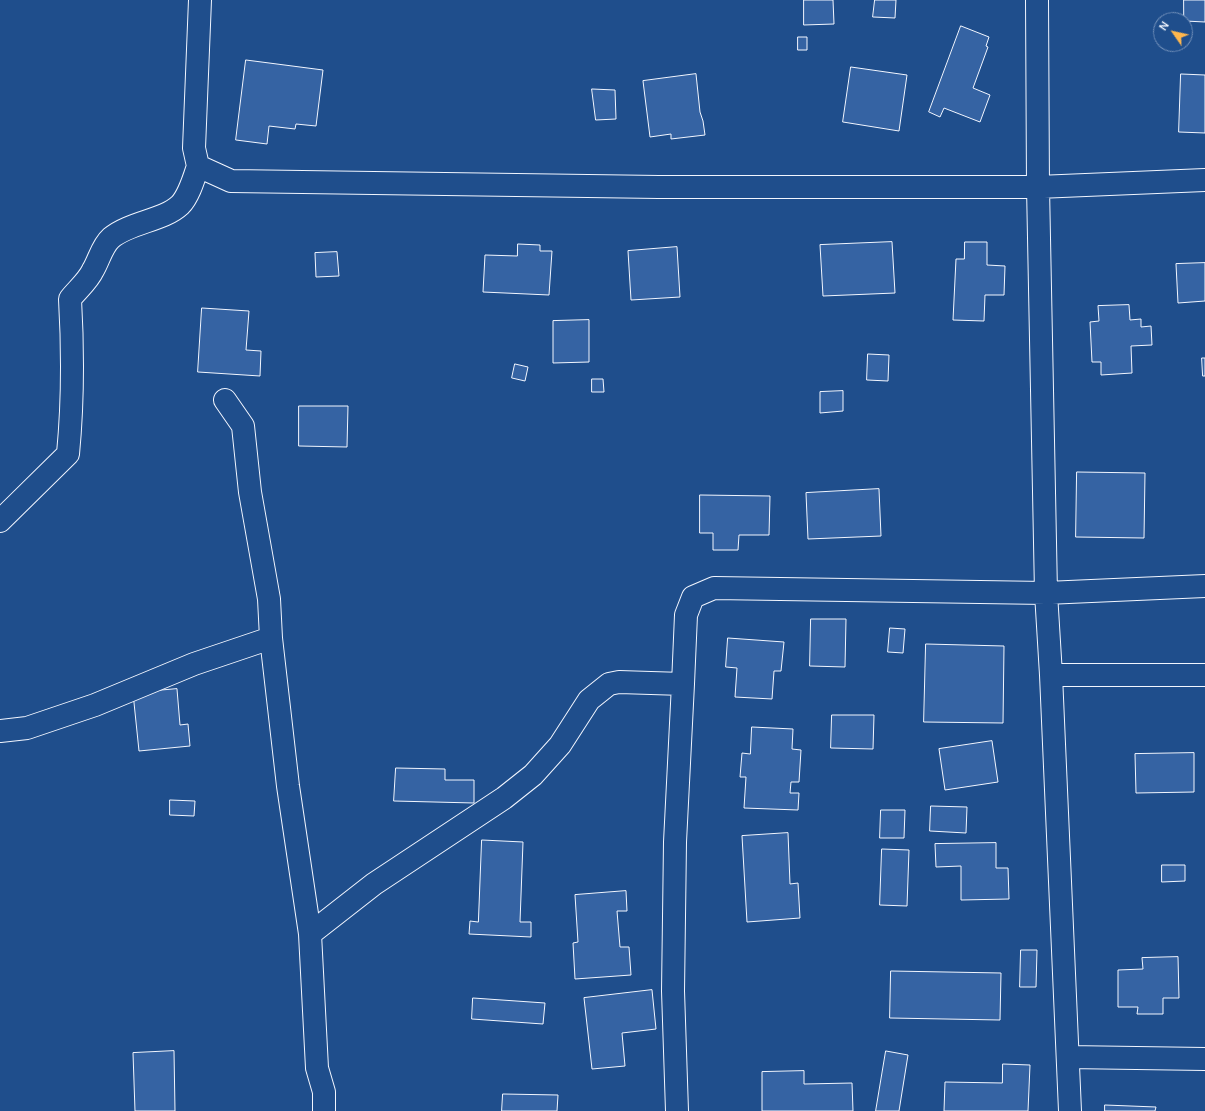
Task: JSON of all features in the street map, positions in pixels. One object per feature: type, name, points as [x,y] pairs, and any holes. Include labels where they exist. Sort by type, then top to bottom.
[{"type":"street","points":[[0,521],[68,454],[72,406],[72,338],[70,299],[93,272],[110,239],[125,229],[170,212],[181,204],[188,192],[198,166],[194,148],[200,0]]},
{"type":"street","points":[[1037,0],[1038,187],[1046,593],[1070,1111]]},
{"type":"street","points":[[198,166],[231,181],[659,187],[1038,187],[1205,180]]},
{"type":"street","points":[[225,400],[243,426],[250,492],[269,599],[271,638],[288,786],[310,934],[317,1068],[324,1092],[324,1111]]},
{"type":"street","points":[[678,1111],[673,991],[675,842],[686,615],[693,597],[714,588],[1046,593],[1205,586]]},
{"type":"street","points":[[0,731],[27,728],[95,705],[194,664],[271,638]]},
{"type":"street","points":[[1051,675],[1205,675]]},
{"type":"street","points":[[310,934],[374,884],[504,798],[534,775],[560,746],[589,700],[609,684],[619,682],[683,684]]},
{"type":"street","points":[[1068,1057],[1205,1059]]},
{"type":"building","points":[[804,0],[833,0],[834,24],[804,25]]},
{"type":"building","points":[[875,0],[896,0],[895,18],[873,17]]},
{"type":"building","points":[[1184,0],[1205,0],[1205,22],[1193,21],[1193,12],[1184,12]]},
{"type":"building","points":[[961,26],[989,37],[986,46],[988,47],[973,88],[990,95],[980,122],[944,108],[940,117],[929,112]]},
{"type":"building","points":[[798,37],[807,37],[807,50],[798,50]]},
{"type":"building","points":[[246,60],[323,70],[316,126],[296,124],[295,129],[269,126],[267,144],[236,140]]},
{"type":"building","points":[[851,67],[907,75],[899,131],[843,122]]},
{"type":"building","points":[[696,74],[700,112],[705,135],[671,139],[671,134],[650,137],[643,81]]},
{"type":"building","points":[[1181,74],[1205,75],[1205,133],[1179,132]]},
{"type":"building","points":[[592,89],[615,90],[616,119],[596,120]]},
{"type":"building","points":[[892,242],[895,293],[823,296],[820,245]]},
{"type":"building","points":[[965,242],[987,242],[987,265],[1005,266],[1004,295],[985,295],[984,321],[953,320],[956,259],[964,259]]},
{"type":"building","points":[[518,244],[540,245],[540,251],[552,251],[549,295],[483,292],[485,255],[517,256]]},
{"type":"building","points":[[677,247],[680,297],[631,300],[628,251]]},
{"type":"building","points":[[337,252],[339,276],[316,277],[315,253]]},
{"type":"building","points":[[1205,263],[1205,301],[1178,303],[1176,264]]},
{"type":"building","points":[[1129,305],[1130,320],[1141,319],[1141,327],[1151,326],[1152,345],[1131,346],[1132,373],[1101,375],[1101,362],[1092,362],[1090,322],[1099,321],[1098,306]]},
{"type":"building","points":[[202,308],[249,311],[246,350],[261,351],[260,376],[198,372]]},
{"type":"building","points":[[589,320],[589,362],[553,363],[553,321]]},
{"type":"building","points":[[868,354],[889,355],[888,381],[867,380]]},
{"type":"building","points":[[1202,358],[1205,358],[1205,376],[1203,376]]},
{"type":"building","points":[[515,364],[528,367],[525,381],[512,378]]},
{"type":"building","points":[[592,379],[603,379],[604,392],[592,392]]},
{"type":"building","points":[[843,391],[843,411],[820,413],[820,392]]},
{"type":"building","points":[[299,406],[348,406],[347,447],[299,446]]},
{"type":"building","points":[[1077,472],[1145,473],[1144,538],[1076,537]]},
{"type":"building","points":[[879,489],[881,536],[808,539],[806,493]]},
{"type":"building","points":[[700,495],[770,496],[769,535],[739,535],[738,550],[713,550],[713,533],[700,533]]},
{"type":"building","points":[[811,619],[846,619],[845,667],[810,666]]},
{"type":"building","points":[[890,628],[905,629],[903,653],[888,652]]},
{"type":"building","points":[[728,638],[784,642],[781,671],[774,671],[772,699],[735,697],[737,668],[726,667]]},
{"type":"building","points":[[926,644],[1004,646],[1003,723],[924,722]]},
{"type":"building","points":[[177,689],[180,725],[188,724],[190,746],[139,751],[133,693]]},
{"type":"building","points":[[832,715],[874,715],[873,749],[831,748]]},
{"type":"building","points":[[752,727],[793,729],[792,749],[801,750],[799,782],[791,782],[790,793],[799,793],[798,810],[744,808],[746,777],[740,777],[742,753],[750,754]]},
{"type":"building","points":[[992,741],[998,782],[945,790],[939,749]]},
{"type":"building","points":[[1194,753],[1194,792],[1136,793],[1135,754]]},
{"type":"building","points":[[396,768],[445,769],[445,780],[474,780],[474,803],[394,801]]},
{"type":"building","points":[[170,800],[195,801],[194,816],[170,815]]},
{"type":"building","points":[[931,806],[967,807],[966,833],[930,831]]},
{"type":"building","points":[[881,810],[905,810],[904,838],[880,838]]},
{"type":"building","points":[[788,833],[790,884],[798,883],[800,918],[747,922],[742,836]]},
{"type":"building","points":[[482,840],[523,842],[520,922],[531,922],[531,937],[469,934],[470,921],[478,922]]},
{"type":"building","points":[[996,843],[996,868],[1008,868],[1009,899],[961,900],[961,866],[936,867],[935,844]]},
{"type":"building","points":[[882,849],[909,850],[907,906],[880,905]]},
{"type":"building","points":[[1162,865],[1185,865],[1185,881],[1162,882]]},
{"type":"building","points":[[626,891],[627,911],[617,911],[620,947],[629,947],[631,975],[575,979],[573,943],[578,942],[575,895]]},
{"type":"building","points":[[1021,950],[1037,950],[1036,987],[1020,987]]},
{"type":"building","points":[[1178,957],[1179,998],[1163,998],[1163,1014],[1137,1014],[1138,1007],[1118,1007],[1118,970],[1143,969],[1142,958]]},
{"type":"building","points":[[891,971],[1001,973],[1000,1020],[890,1018]]},
{"type":"building","points":[[652,990],[656,1029],[622,1033],[625,1066],[592,1069],[584,998]]},
{"type":"building","points":[[473,998],[545,1003],[543,1024],[472,1019]]},
{"type":"building","points":[[174,1051],[175,1111],[135,1111],[133,1053]]},
{"type":"building","points":[[886,1051],[908,1055],[899,1111],[876,1111]]},
{"type":"building","points":[[1003,1064],[1030,1065],[1028,1111],[944,1111],[945,1082],[1002,1083]]},
{"type":"building","points":[[804,1071],[804,1084],[852,1083],[853,1111],[762,1111],[762,1072]]},
{"type":"building","points":[[503,1094],[558,1095],[557,1111],[502,1111]]},
{"type":"building","points":[[1105,1105],[1156,1107],[1155,1111],[1105,1111]]}]
